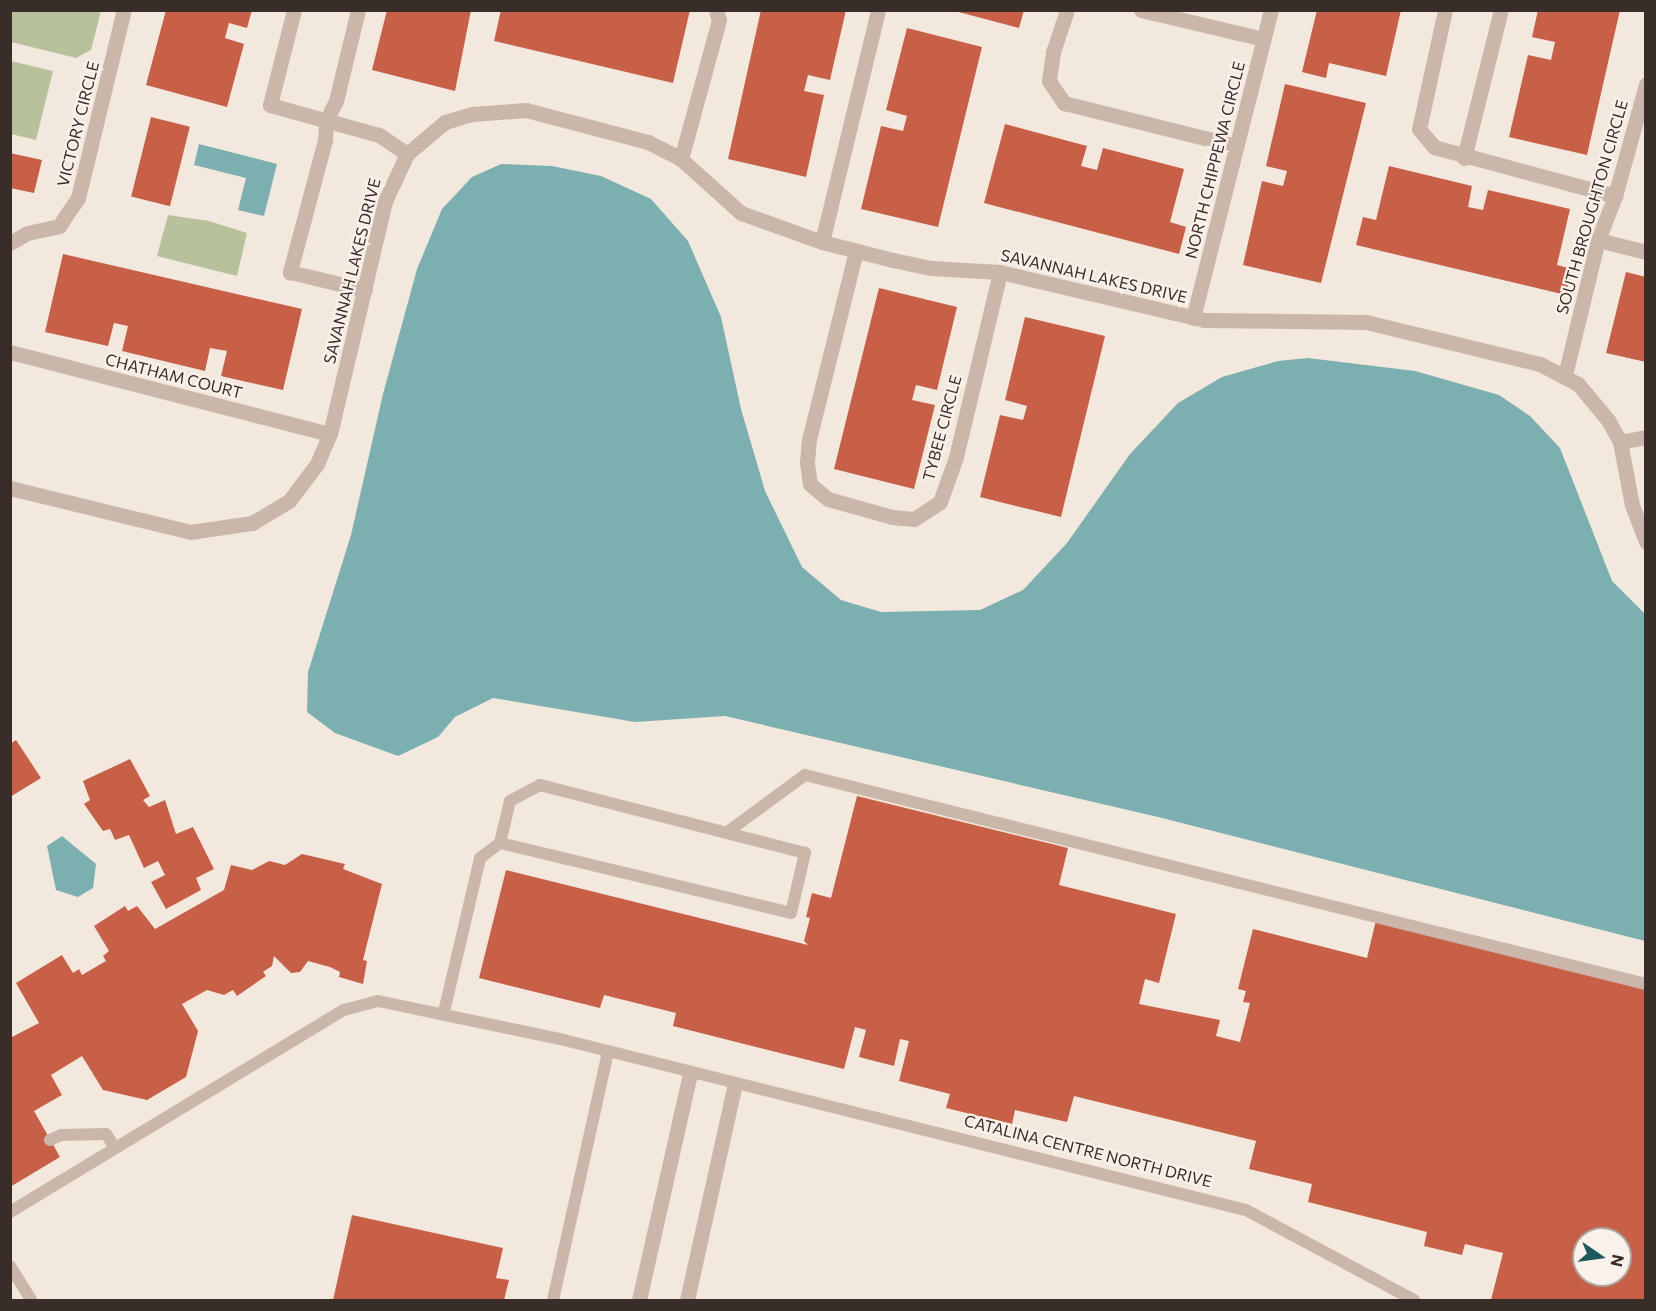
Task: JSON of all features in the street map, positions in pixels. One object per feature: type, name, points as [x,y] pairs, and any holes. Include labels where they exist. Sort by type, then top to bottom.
[{"type":"street","name":"VICTORY CIRCLE","points":[[10,243],[27,233],[58,226],[78,198],[124,10]]},
{"type":"street","points":[[294,10],[270,105],[379,135],[406,154]]},
{"type":"street","points":[[358,10],[336,101],[326,121],[325,140],[290,272],[365,290]]},
{"type":"street","points":[[681,159],[719,20],[716,10]]},
{"type":"street","points":[[822,242],[878,10]]},
{"type":"street","points":[[1067,10],[1053,52],[1049,81],[1064,103],[1237,146]]},
{"type":"street","points":[[1141,10],[1264,39]]},
{"type":"street","name":"NORTH CHIPPEWA CIRCLE","points":[[1193,318],[1271,10]]},
{"type":"street","points":[[1445,10],[1419,129],[1434,147],[1464,158],[1615,196]]},
{"type":"street","points":[[1464,158],[1501,10]]},
{"type":"street","name":"SOUTH BROUGHTON CIRCLE","points":[[1565,375],[1598,240],[1640,127],[1646,84]]},
{"type":"street","name":"SAVANNAH LAKES DRIVE","points":[[10,488],[190,532],[232,529],[252,523],[290,501],[317,465],[330,434],[385,201],[406,154],[445,122],[472,114],[526,110],[619,132],[681,159],[741,213],[822,242],[856,251],[932,268],[1000,272],[1193,318],[1366,322],[1540,364],[1565,375],[1595,400],[1620,442],[1632,505],[1646,542]]},
{"type":"street","points":[[1598,240],[1646,252]]},
{"type":"street","name":"TYBEE CIRCLE","points":[[856,251],[809,439],[807,463],[810,484],[828,499],[892,517],[914,519],[940,502],[956,457],[1000,272]]},
{"type":"street","name":"CHATHAM COURT","points":[[10,352],[330,434]]},
{"type":"street","points":[[1620,442],[1646,437]]},
{"type":"street","points":[[639,1300],[690,1073]]},
{"type":"street","points":[[687,1300],[735,1084]]},
{"type":"lane","points":[[726,833],[806,775],[1646,984]]},
{"type":"lane","points":[[444,1012],[480,858],[500,843],[510,801],[540,785],[805,853],[791,913],[500,843]]},
{"type":"lane","name":"CATALINA CENTRE NORTH DRIVE","points":[[10,1212],[344,1010],[378,1001],[444,1012],[735,1084],[904,1122],[1246,1210],[1414,1300]]},
{"type":"lane","points":[[553,1300],[608,1051]]},
{"type":"lane","points":[[51,1140],[61,1135],[106,1134],[115,1148]]},
{"type":"lane","points":[[10,1266],[31,1300]]},
{"type":"green space","points":[[10,11],[101,11],[91,50],[76,58],[11,42]]},
{"type":"green space","points":[[11,61],[53,71],[36,140],[11,134]]},
{"type":"green space","points":[[168,215],[209,221],[247,233],[237,276],[157,256]]},
{"type":"water","points":[[199,144],[277,164],[264,216],[238,210],[246,178],[194,165]]},
{"type":"water","points":[[501,164],[552,166],[601,176],[651,199],[688,241],[721,317],[741,409],[765,491],[802,567],[841,600],[881,612],[980,610],[1023,590],[1067,543],[1130,454],[1178,403],[1222,377],[1278,361],[1308,358],[1415,371],[1499,395],[1530,416],[1560,448],[1612,581],[1645,614],[1645,941],[1158,817],[725,716],[635,722],[493,698],[455,717],[438,737],[398,756],[335,733],[307,712],[308,672],[351,535],[383,394],[417,269],[442,209],[472,177]]},
{"type":"water","points":[[62,836],[96,864],[93,888],[78,897],[56,890],[47,846]]},
{"type":"building","points":[[166,10],[252,10],[247,28],[229,23],[225,38],[244,44],[227,107],[146,85]]},
{"type":"building","points":[[387,10],[471,10],[455,91],[372,70]]},
{"type":"building","points":[[501,10],[690,10],[673,83],[494,41]]},
{"type":"building","points":[[761,10],[846,10],[830,80],[808,75],[804,91],[824,95],[806,177],[728,159]]},
{"type":"building","points":[[951,10],[1024,10],[1019,28]]},
{"type":"building","points":[[1317,10],[1401,10],[1386,76],[1329,63],[1326,78],[1302,72]]},
{"type":"building","points":[[1538,10],[1620,10],[1587,155],[1509,137],[1528,55],[1551,60],[1555,42],[1532,37]]},
{"type":"building","points":[[907,28],[982,47],[938,227],[861,209],[881,126],[903,131],[907,116],[886,110]]},
{"type":"building","points":[[1285,84],[1366,103],[1321,283],[1243,265],[1262,181],[1283,186],[1287,171],[1266,166]]},
{"type":"building","points":[[151,117],[190,127],[170,206],[131,197]]},
{"type":"building","points":[[1005,124],[1087,146],[1081,166],[1097,170],[1103,148],[1184,169],[1170,222],[1186,227],[1179,254],[984,203]]},
{"type":"building","points":[[10,153],[42,160],[34,193],[10,188]]},
{"type":"building","points":[[1389,166],[1472,186],[1468,207],[1483,210],[1488,190],[1570,209],[1557,265],[1572,269],[1566,295],[1356,245],[1363,217],[1376,220]]},
{"type":"building","points":[[63,254],[302,309],[283,390],[221,376],[227,351],[210,348],[205,371],[122,351],[128,326],[114,323],[108,346],[45,332]]},
{"type":"building","points":[[1626,272],[1646,277],[1646,362],[1606,353]]},
{"type":"building","points":[[879,288],[957,307],[937,390],[916,385],[912,400],[935,405],[914,489],[834,469]]},
{"type":"building","points":[[1025,317],[1105,336],[1061,517],[980,497],[1000,415],[1023,420],[1027,406],[1005,400]]},
{"type":"building","points":[[16,740],[41,778],[10,797],[10,744]]},
{"type":"building","points":[[130,759],[150,796],[143,800],[149,807],[165,800],[176,834],[193,827],[214,869],[196,878],[201,890],[166,909],[151,882],[165,875],[158,861],[144,868],[129,835],[115,840],[110,829],[103,831],[84,804],[90,800],[83,781]]},
{"type":"building","points":[[857,796],[1068,848],[1059,885],[1176,914],[1159,983],[1145,979],[1139,1004],[1220,1020],[1216,1036],[1240,1042],[1250,1003],[1243,1002],[1246,991],[1238,989],[1253,929],[1367,958],[1376,920],[1646,987],[1646,1300],[1491,1300],[1503,1253],[1465,1244],[1462,1255],[1424,1246],[1427,1232],[1308,1202],[1312,1184],[1249,1169],[1256,1141],[1074,1096],[1067,1122],[1015,1110],[1012,1124],[946,1108],[950,1094],[899,1081],[909,1041],[900,1039],[894,1066],[859,1057],[866,1030],[855,1027],[844,1069],[673,1026],[676,1013],[604,995],[600,1008],[479,978],[506,870],[808,945],[804,941],[810,918],[806,917],[812,893],[831,898]]},
{"type":"building","points":[[302,854],[345,864],[343,869],[382,884],[363,960],[367,961],[363,984],[339,977],[340,972],[330,967],[308,961],[300,972],[291,973],[274,956],[272,966],[263,972],[266,976],[237,996],[233,990],[224,995],[207,990],[182,1004],[198,1031],[186,1077],[147,1100],[103,1090],[82,1056],[51,1075],[62,1095],[34,1111],[60,1157],[10,1187],[10,1038],[39,1023],[16,983],[62,955],[73,973],[79,969],[82,975],[106,961],[103,956],[109,951],[94,926],[125,906],[128,911],[137,906],[155,929],[224,890],[231,865],[252,870],[269,861],[285,865]]},
{"type":"building","points":[[352,1215],[503,1248],[496,1278],[509,1280],[504,1300],[333,1300]]}]
